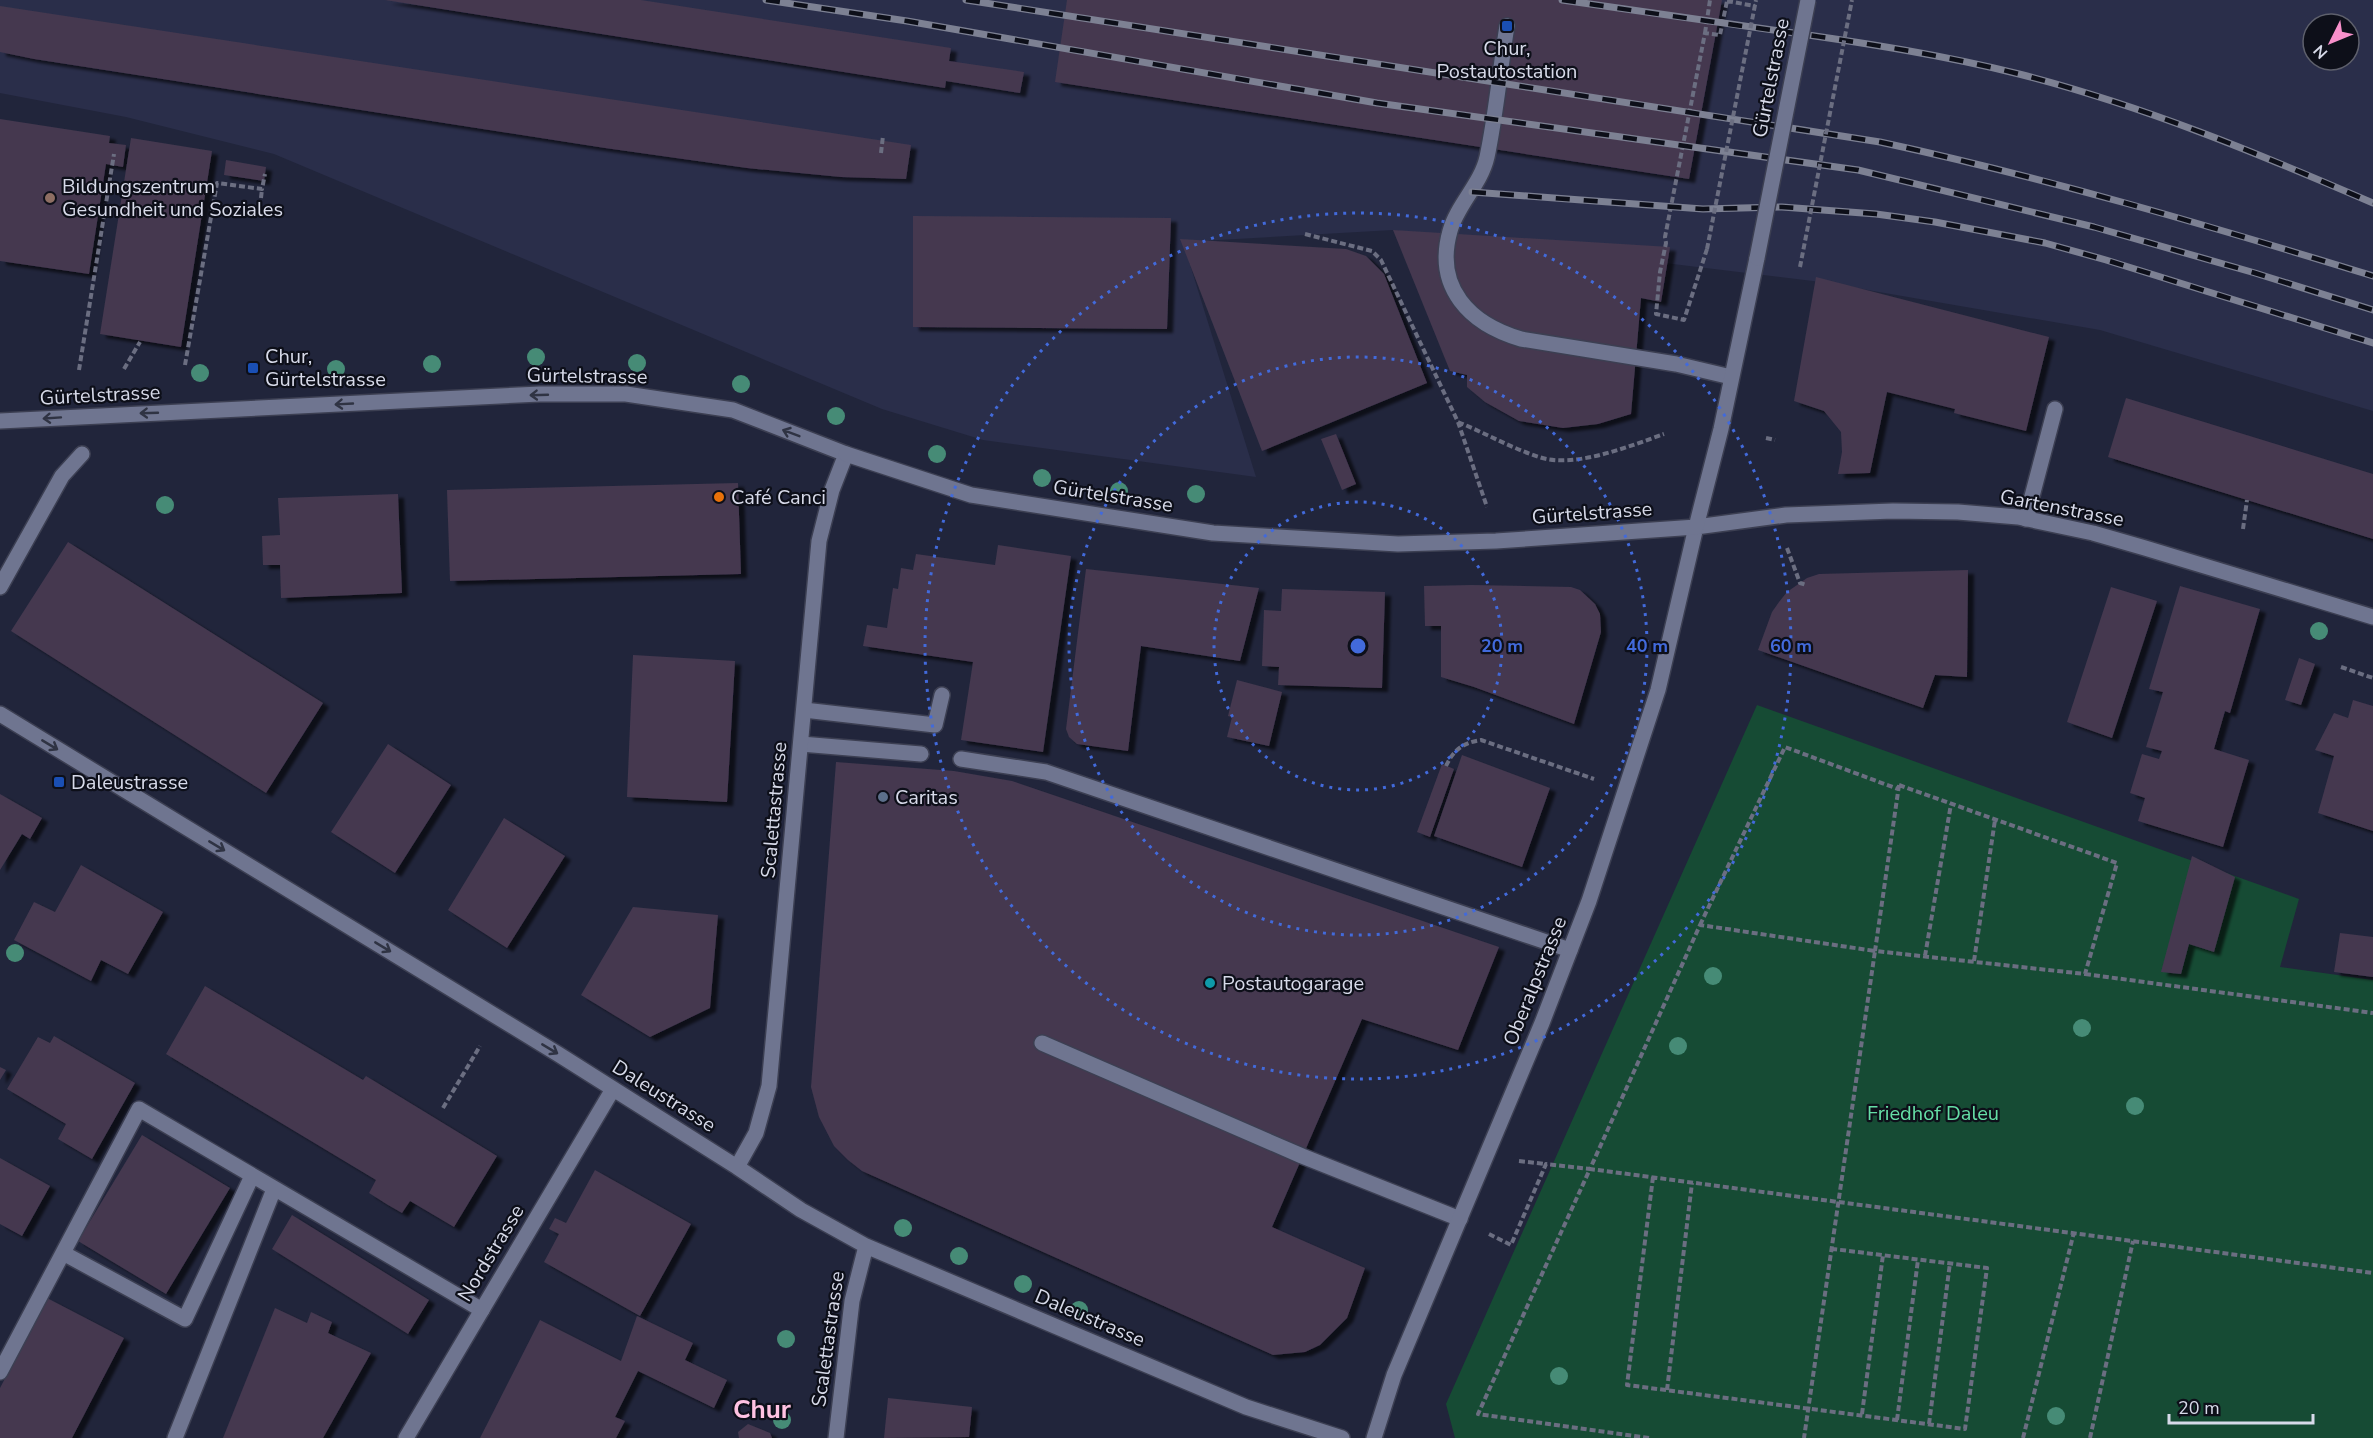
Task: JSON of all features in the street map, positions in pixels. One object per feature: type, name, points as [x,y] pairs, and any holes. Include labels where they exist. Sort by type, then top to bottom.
[{"type":"street","name":"Gürtelstrasse","points":[[0,422],[540,394],[626,394],[733,410],[846,454],[971,495],[1213,533],[1398,544],[1496,541],[1696,527],[1757,258],[1808,0]]},
{"type":"street","points":[[1507,26],[1486,160],[1450,230],[1447,272],[1450,285],[1458,298],[1479,320],[1505,334],[1521,339],[1676,364],[1731,377]]},
{"type":"street","points":[[2026,519],[2055,408]]},
{"type":"street","points":[[0,587],[62,476],[82,454]]},
{"type":"street","name":"Scalettastrasse","points":[[737,1167],[756,1133],[769,1086],[819,541],[832,490],[846,454]]},
{"type":"street","name":"Gartenstrasse","points":[[1696,527],[1786,515],[1893,511],[1958,512],[2026,519],[2093,533],[2373,617]]},
{"type":"street","name":"Oberalpstrasse","points":[[1374,1438],[1394,1375],[1570,950],[1658,690],[1696,527]]},
{"type":"street","points":[[804,710],[935,725],[942,695]]},
{"type":"street","name":"Daleustrasse","points":[[0,714],[613,1089],[801,1210],[866,1246],[1246,1407],[1342,1438]]},
{"type":"street","points":[[801,744],[921,754]]},
{"type":"street","points":[[961,759],[1046,772],[1570,950]]},
{"type":"street","points":[[1042,1043],[1302,1156],[1460,1219]]},
{"type":"street","name":"Nordstrasse","points":[[406,1438],[613,1089]]},
{"type":"street","points":[[0,1372],[139,1110],[482,1310]]},
{"type":"street","points":[[63,1253],[185,1319],[252,1176]]},
{"type":"street","points":[[175,1438],[274,1189]]},
{"type":"street","name":"Scalettastrasse","points":[[836,1438],[852,1301],[866,1246]]},
{"type":"path","points":[[1710,0],[1665,237],[1656,314],[1684,320],[1707,249],[1756,0]]},
{"type":"path","points":[[1800,267],[1852,0]]},
{"type":"path","points":[[1705,33],[1720,35],[1727,1],[1755,6]]},
{"type":"path","points":[[881,153],[883,136]]},
{"type":"path","points":[[80,370],[114,154]]},
{"type":"path","points":[[261,198],[265,174]]},
{"type":"path","points":[[185,365],[217,183],[262,189]]},
{"type":"path","points":[[1305,234],[1372,251],[1381,260],[1458,422],[1488,511]]},
{"type":"path","points":[[124,369],[140,342]]},
{"type":"path","points":[[1458,422],[1540,458],[1574,460],[1619,450],[1664,434]]},
{"type":"path","points":[[1766,438],[1775,440]]},
{"type":"path","points":[[2243,529],[2247,500]]},
{"type":"path","points":[[1787,547],[1800,583],[1806,585]]},
{"type":"path","points":[[2341,667],[2373,678]]},
{"type":"path","points":[[1446,766],[1456,749],[1464,744],[1481,740],[1626,790]]},
{"type":"path","points":[[1649,1438],[1478,1414],[1700,925],[1785,747],[1898,789]]},
{"type":"path","points":[[1804,1438],[1899,785],[2117,863],[2085,974]]},
{"type":"path","points":[[1925,956],[1950,804]]},
{"type":"path","points":[[1974,961],[1995,819]]},
{"type":"path","points":[[1700,925],[1875,951],[2085,974],[2373,1013]]},
{"type":"path","points":[[443,1108],[480,1046]]},
{"type":"path","points":[[1529,1162],[2373,1272]]},
{"type":"path","points":[[1460,1219],[1511,1245],[1546,1164]]},
{"type":"path","points":[[1653,1177],[1627,1385],[1965,1429],[1987,1268],[1833,1249]]},
{"type":"path","points":[[1667,1390],[1692,1182]]},
{"type":"path","points":[[2023,1438],[2074,1232]]},
{"type":"path","points":[[2090,1438],[2133,1241]]},
{"type":"path","points":[[1862,1414],[1882,1255]]},
{"type":"path","points":[[1897,1420],[1918,1260]]},
{"type":"path","points":[[1929,1424],[1950,1263]]},
{"type":"shaded area","points":[[0,0],[2373,0],[2373,411],[2100,330],[1821,282],[1393,230],[1183,242],[1256,477],[983,440],[882,409],[274,154],[126,117],[0,93]]},
{"type":"green space","name":"Friedhof Daleu","points":[[1757,705],[2299,899],[2280,967],[2373,980],[2373,1438],[1455,1438],[1446,1404]]},
{"type":"building","points":[[385,0],[641,0],[951,48],[949,61],[1024,72],[1020,93],[946,81],[945,88]]},
{"type":"building","points":[[1067,0],[1722,0],[1689,179],[1055,82]]},
{"type":"building","points":[[0,6],[911,145],[906,179],[841,177],[747,168],[34,59],[0,52]]},
{"type":"building","name":"Bildungszentrum Gesundheit und Soziales","points":[[0,119],[110,136],[109,143],[126,145],[123,167],[106,164],[89,274],[0,261]]},
{"type":"building","points":[[131,138],[212,151],[181,347],[100,334]]},
{"type":"building","points":[[226,160],[266,167],[264,181],[224,175]]},
{"type":"building","points":[[913,216],[1171,218],[1167,329],[913,327]]},
{"type":"building","points":[[1393,230],[1670,247],[1661,302],[1641,298],[1631,414],[1598,424],[1563,428],[1519,421],[1485,402],[1467,387],[1467,375],[1450,371]]},
{"type":"building","points":[[1180,239],[1346,249],[1366,256],[1384,274],[1427,383],[1262,451]]},
{"type":"building","points":[[1816,277],[2049,337],[2026,431],[1954,413],[1955,409],[1887,392],[1870,473],[1838,474],[1842,452],[1841,432],[1824,411],[1794,401]]},
{"type":"building","points":[[2126,398],[2373,474],[2373,539],[2108,457]]},
{"type":"building","points":[[1336,434],[1356,484],[1342,490],[1321,439]]},
{"type":"building","points":[[738,483],[741,574],[450,581],[447,490]]},
{"type":"building","points":[[398,494],[402,593],[281,598],[280,565],[263,565],[262,536],[280,535],[278,498]]},
{"type":"building","points":[[68,542],[323,703],[266,793],[11,631]]},
{"type":"building","points":[[998,545],[1071,556],[1043,752],[961,740],[973,662],[863,646],[867,625],[887,628],[893,588],[898,589],[901,568],[913,570],[916,554],[995,565]]},
{"type":"building","points":[[1086,569],[1259,588],[1240,661],[1141,646],[1128,751],[1077,744],[1069,737],[1066,729]]},
{"type":"building","points":[[1968,570],[1967,677],[1935,675],[1923,708],[1758,650],[1772,612],[1787,592],[1807,578],[1819,574]]},
{"type":"building","points":[[1424,586],[1571,587],[1580,590],[1595,604],[1600,614],[1601,632],[1574,724],[1441,677],[1441,626],[1425,626]]},
{"type":"building","points":[[2180,586],[2260,609],[2230,713],[2225,711],[2214,749],[2249,760],[2223,847],[2138,821],[2145,798],[2130,793],[2142,754],[2159,759],[2162,751],[2146,747],[2163,692],[2149,689]]},
{"type":"building","points":[[2111,587],[2157,601],[2112,738],[2067,722]]},
{"type":"building","points":[[1282,589],[1385,592],[1382,688],[1278,685],[1279,667],[1262,666],[1264,610],[1281,611]]},
{"type":"building","points":[[633,655],[735,661],[727,802],[627,797]]},
{"type":"building","points":[[2299,658],[2315,664],[2301,705],[2285,700]]},
{"type":"building","points":[[1237,680],[1282,692],[1269,746],[1227,737],[1232,717],[1228,716]]},
{"type":"building","points":[[2353,700],[2373,706],[2373,831],[2318,813],[2334,756],[2315,750],[2334,713],[2348,718]]},
{"type":"building","points":[[388,744],[451,785],[395,873],[331,832]]},
{"type":"building","points":[[1462,755],[1550,788],[1522,867],[1434,836]]},
{"type":"building","points":[[836,762],[954,771],[1012,781],[1499,947],[1458,1050],[1362,1019],[1272,1227],[1365,1268],[1347,1318],[1320,1345],[1305,1352],[1273,1355],[862,1171],[834,1146],[819,1117],[811,1087]]},
{"type":"building","points":[[1442,764],[1454,769],[1430,837],[1417,832]]},
{"type":"building","points":[[0,794],[42,818],[30,839],[22,834],[0,870]]},
{"type":"building","points":[[504,818],[565,856],[507,948],[448,910]]},
{"type":"building","points":[[2192,856],[2235,877],[2214,952],[2189,944],[2181,974],[2161,972]]},
{"type":"building","points":[[81,865],[163,912],[128,974],[101,960],[91,981],[14,940],[34,902],[55,912]]},
{"type":"building","points":[[633,907],[718,915],[710,1008],[650,1037],[581,995]]},
{"type":"building","points":[[2340,933],[2373,937],[2373,977],[2334,972]]},
{"type":"building","points":[[205,986],[363,1080],[366,1076],[497,1156],[454,1227],[410,1201],[402,1213],[388,1205],[369,1193],[376,1180],[166,1054]]},
{"type":"building","points":[[54,1036],[135,1083],[92,1159],[58,1139],[66,1124],[7,1089],[38,1037],[50,1043]]},
{"type":"building","points":[[0,1067],[6,1070],[0,1080]]},
{"type":"building","points":[[142,1135],[230,1188],[166,1294],[78,1241]]},
{"type":"building","points":[[0,1158],[50,1186],[22,1236],[0,1224]]},
{"type":"building","points":[[595,1170],[691,1224],[640,1316],[544,1262],[559,1234],[549,1229],[555,1218],[566,1223]]},
{"type":"building","points":[[292,1215],[429,1300],[408,1334],[272,1249]]},
{"type":"building","points":[[47,1298],[124,1338],[72,1438],[0,1438],[0,1388]]},
{"type":"building","points":[[275,1308],[307,1323],[311,1312],[332,1322],[328,1333],[371,1353],[323,1438],[223,1438]]},
{"type":"building","points":[[637,1316],[693,1343],[685,1360],[727,1380],[714,1408],[638,1371],[615,1417],[625,1421],[616,1438],[480,1438],[540,1320],[621,1361]]},
{"type":"building","points":[[888,1398],[972,1407],[969,1437],[884,1438]]},
{"type":"building","points":[[748,1424],[770,1433],[772,1438],[739,1438],[738,1432]]},
{"type":"railway","points":[[766,0],[907,21],[1377,103],[1858,170],[2094,227],[2255,273],[2373,310]]},
{"type":"railway","points":[[966,0],[1880,142],[2005,171],[2128,204],[2373,276]]},
{"type":"railway","points":[[1562,0],[1875,45],[2019,74],[2109,100],[2198,131],[2373,203]]},
{"type":"railway","points":[[1472,192],[1703,209],[1782,207],[1876,214],[1935,222],[2045,243],[2373,343]]},
{"type":"place","name":"Chur, Postautostation","points":[[1507,26]]},
{"type":"place","name":"Bildungszentrum Gesundheit und Soziales","points":[[50,198]]},
{"type":"place","name":"Chur, Gürtelstrasse","points":[[253,368]]},
{"type":"place","name":"Café Canci","points":[[719,497]]},
{"type":"place","name":"Daleustrasse","points":[[59,782]]},
{"type":"place","name":"Caritas","points":[[883,797]]},
{"type":"place","name":"Postautogarage","points":[[1210,983]]},
{"type":"district","name":"Chur","points":[[762,1409]]}]
